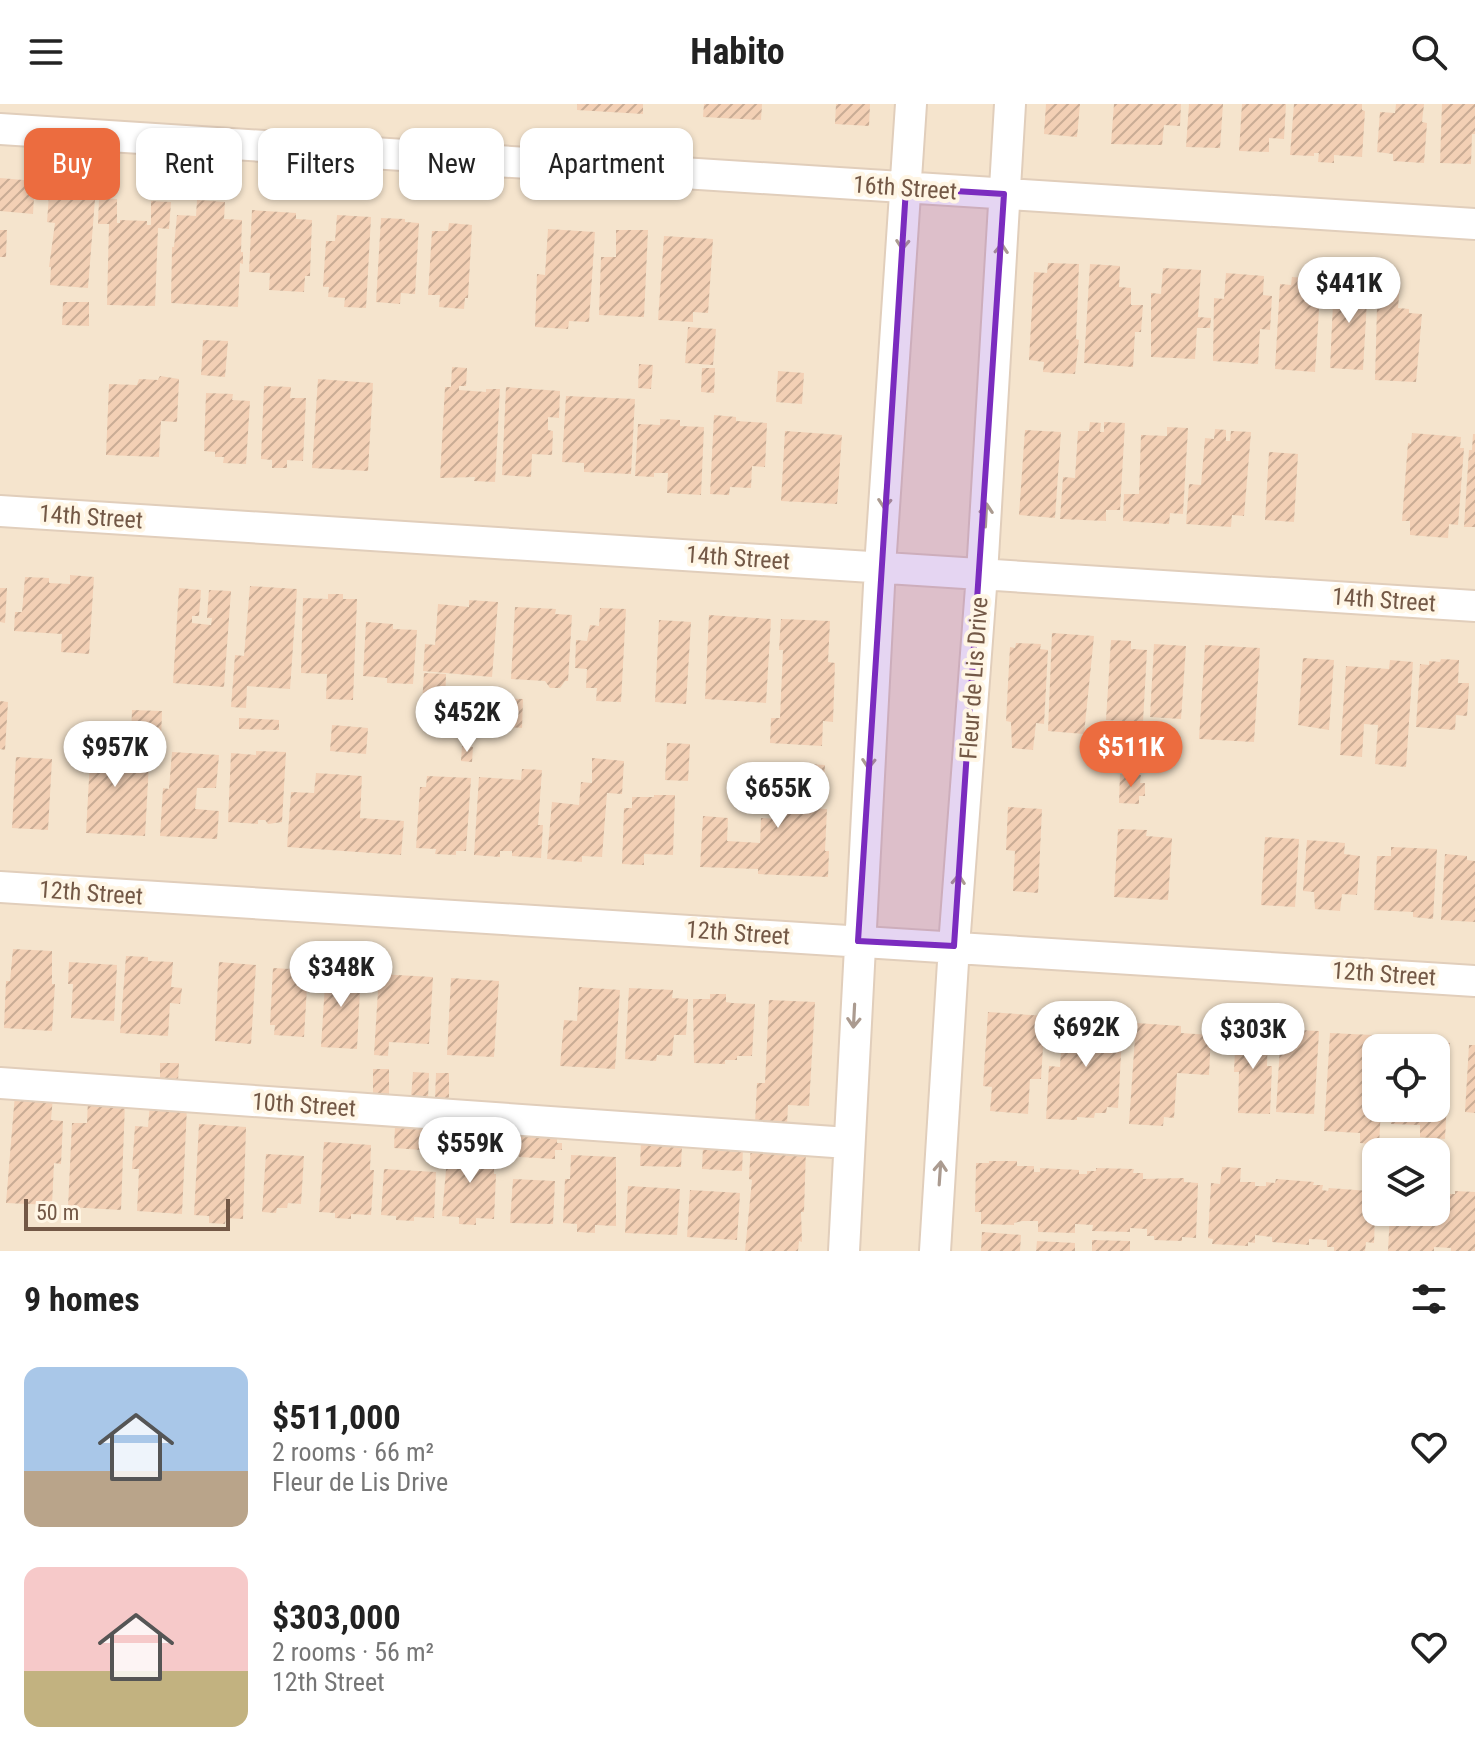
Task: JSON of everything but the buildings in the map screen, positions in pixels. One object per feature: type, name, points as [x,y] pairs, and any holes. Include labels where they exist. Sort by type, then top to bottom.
[{"type":"street","points":[[844,1251],[858,941],[911,104]]},
{"type":"street","name":"Fleur de Lis Drive","points":[[935,1251],[982,574],[1010,104]]},
{"type":"street","name":"16th Street","points":[[0,129],[1475,224]]},
{"type":"street","name":"14th Street","points":[[0,511],[1475,606]]},
{"type":"street","name":"12th Street","points":[[0,887],[1475,981]]},
{"type":"street","name":"10th Street","points":[[0,1083],[848,1143]]},
{"type":"highlighted area","points":[[906,188],[1004,194],[954,946],[858,941]]},
{"type":"shaded area","points":[[0,104],[1475,104],[1475,1251],[0,1251]]}]
